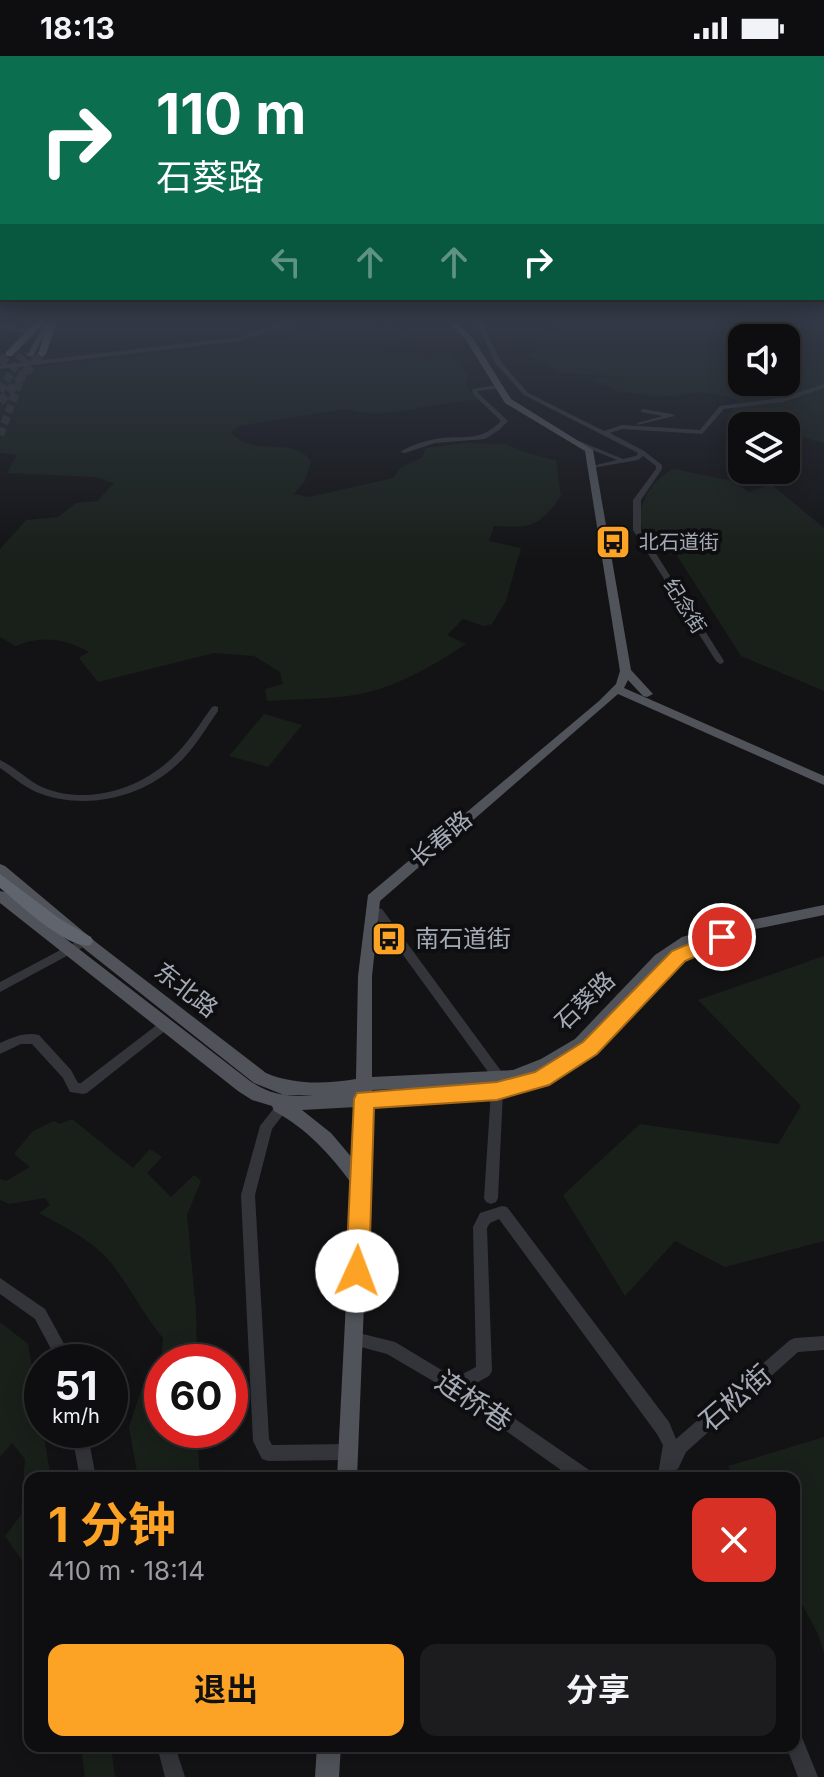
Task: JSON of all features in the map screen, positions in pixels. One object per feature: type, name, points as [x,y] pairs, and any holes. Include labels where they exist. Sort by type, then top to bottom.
[{"type":"highway","points":[[0,880],[54,923],[85,941]]},
{"type":"main road","points":[[510,401],[516,408],[589,450],[596,466],[626,671],[622,689]]},
{"type":"main road","points":[[626,671],[647,694]]},
{"type":"main road","points":[[622,689],[647,694],[824,774]]},
{"type":"main road","points":[[622,689],[824,781]]},
{"type":"main road","name":"长春路","points":[[347,1472],[364,1092],[365,976],[373,899],[622,689]]},
{"type":"main road","name":"东北路","points":[[0,869],[85,941],[260,1078],[284,1088],[364,1092]]},
{"type":"main road","name":"东北路","points":[[0,896],[258,1095],[288,1104],[364,1092]]},
{"type":"main road","name":"石葵路","points":[[499,1085],[580,1044],[660,959],[687,941],[824,910]]},
{"type":"main road","name":"石葵路","points":[[364,1092],[499,1085],[541,1079],[590,1048],[668,964],[690,948],[722,937],[824,917]]},
{"type":"main road","points":[[258,1095],[300,1115],[335,1146],[360,1181]]},
{"type":"main road","points":[[327,1777],[329,1752]]},
{"type":"street","points":[[403,452],[438,440],[482,440],[494,434],[505,421],[484,401]]},
{"type":"street","points":[[539,401],[642,452],[659,465]]},
{"type":"street","points":[[622,427],[702,432],[722,407],[772,401]]},
{"type":"street","points":[[604,433],[672,416],[643,411]]},
{"type":"street","points":[[596,466],[626,455],[618,440]]},
{"type":"street","points":[[577,442],[620,459]]},
{"type":"street","points":[[596,466],[630,460],[642,455],[642,452]]},
{"type":"street","points":[[630,460],[659,465]]},
{"type":"street","name":"纪念街","points":[[659,465],[637,500],[637,530],[720,661]]},
{"type":"street","points":[[0,763],[38,789],[59,796],[113,795],[141,785],[181,755],[215,709]]},
{"type":"street","points":[[378,912],[499,1085],[491,1198]]},
{"type":"street","points":[[0,987],[85,941]]},
{"type":"street","points":[[0,1049],[20,1039],[35,1039],[67,1074],[74,1088],[83,1089],[166,1024]]},
{"type":"street","points":[[283,1107],[266,1126],[248,1195],[261,1441],[268,1453],[349,1452]]},
{"type":"street","points":[[455,1386],[484,1371],[480,1227],[485,1218],[502,1212],[663,1428],[671,1445],[667,1472]]},
{"type":"street","points":[[0,1285],[7,1295],[40,1314],[56,1344]]},
{"type":"street","name":"连桥巷","points":[[355,1339],[390,1347],[455,1386],[577,1472]]},
{"type":"street","name":"石松街","points":[[668,1472],[680,1446],[795,1345],[824,1343]]},
{"type":"street","points":[[82,1448],[87,1472]]},
{"type":"street","points":[[168,1752],[175,1777]]},
{"type":"street","points":[[798,1752],[808,1777]]},
{"type":"shaded area","points":[[0,401],[461,401],[394,412],[347,409],[240,426],[231,432],[249,444],[283,447],[303,453],[311,461],[305,481],[294,494],[309,497],[393,478],[400,468],[423,457],[425,448],[464,443],[505,444],[556,460],[561,496],[533,524],[494,526],[489,541],[521,548],[506,601],[492,624],[483,626],[463,619],[447,635],[466,644],[424,669],[379,689],[348,696],[267,701],[265,689],[283,684],[280,672],[254,656],[214,653],[98,682],[79,658],[89,652],[62,641],[35,640],[16,646],[0,637],[0,549],[26,520],[58,517],[76,503],[97,501],[114,483],[95,477],[7,473],[17,455],[0,453]]},
{"type":"shaded area","points":[[736,401],[824,401],[824,443],[800,437],[800,412],[731,412]]},
{"type":"shaded area","points":[[674,469],[728,480],[728,484],[737,484],[749,492],[771,484],[824,528],[824,691],[741,656],[676,554],[662,554],[646,534],[642,528],[641,510],[648,493],[666,473]]},
{"type":"shaded area","points":[[264,714],[302,725],[268,767],[229,756]]},
{"type":"shaded area","points":[[824,956],[824,1241],[725,1267],[675,1241],[625,1296],[563,1195],[640,1124],[778,1144],[801,1106],[698,1000]]},
{"type":"shaded area","points":[[72,1119],[133,1168],[150,1149],[162,1157],[147,1173],[171,1197],[194,1175],[201,1181],[187,1215],[197,1344],[162,1344],[163,1338],[105,1256],[87,1241],[39,1213],[50,1205],[45,1198],[9,1204],[0,1200],[0,1179],[6,1181],[30,1167],[14,1154],[33,1131],[54,1121],[59,1124]]},
{"type":"shaded area","points":[[0,1322],[28,1344],[24,1344],[24,1448],[46,1448],[50,1472],[24,1472],[25,1459],[12,1443],[0,1457]]},
{"type":"shaded area","points":[[142,1388],[144,1448],[198,1448],[200,1472],[137,1472],[129,1427]]},
{"type":"shaded area","points":[[824,1437],[824,1652],[800,1600],[800,1472],[731,1472],[728,1466]]},
{"type":"shaded area","points":[[24,1473],[24,1563],[5,1536],[21,1515]]},
{"type":"shaded area","points":[[82,1752],[112,1752],[115,1777],[85,1777]]},
{"type":"tunnel","points":[[0,435],[12,401]]},
{"type":"place","name":"北石道街","points":[[613,542]]},
{"type":"place","name":"南石道街","points":[[389,939]]},
{"type":"route","points":[[357,1271],[364,1099],[497,1091],[541,1079],[590,1048],[678,956],[690,948],[722,937]]}]
